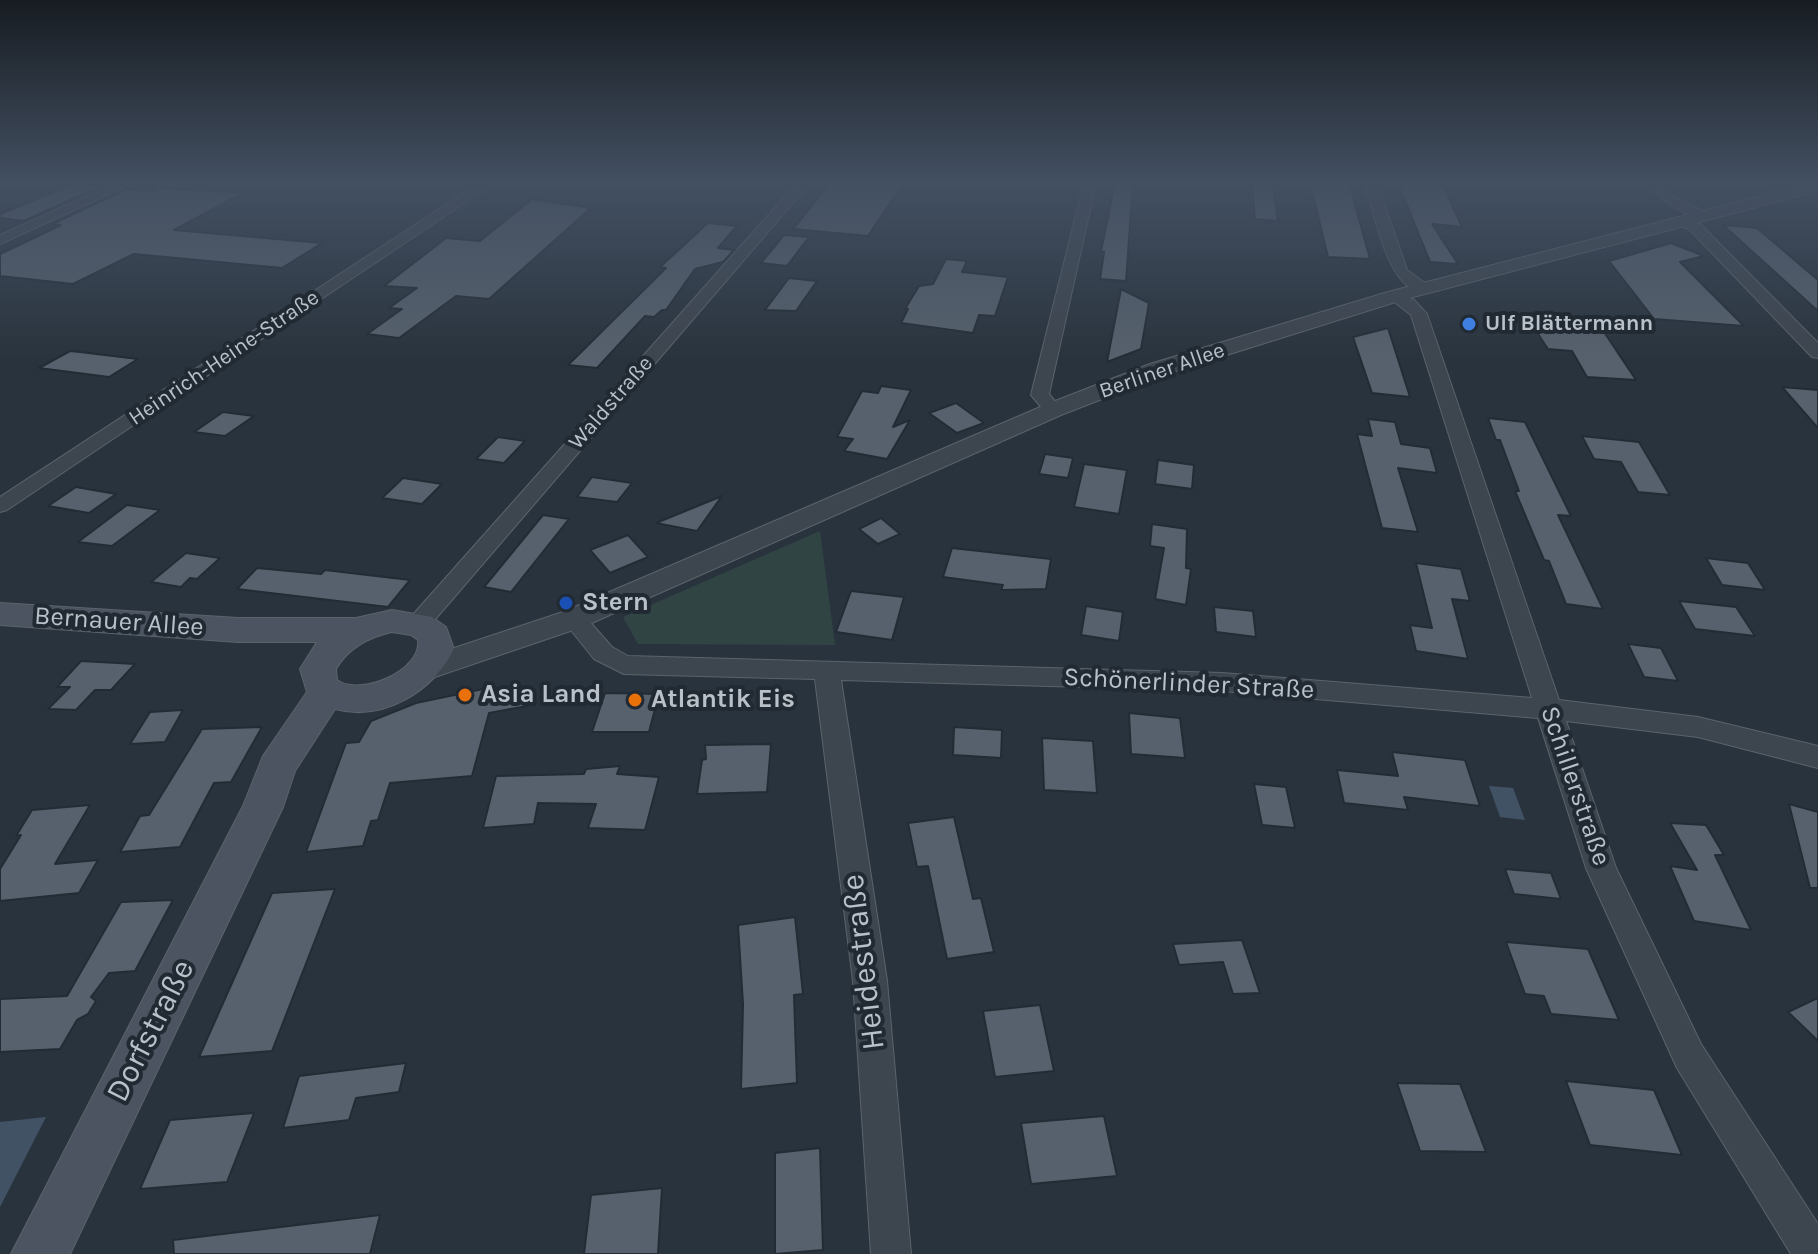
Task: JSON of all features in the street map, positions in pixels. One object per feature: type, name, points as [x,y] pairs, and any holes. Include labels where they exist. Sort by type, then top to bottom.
[{"type":"main road","name":"Bernauer Allee","points":[[0,614],[238,630],[358,630]]},
{"type":"main road","points":[[392,621],[427,644],[402,688],[370,698],[338,697],[322,680],[332,647],[358,630],[392,621]]},
{"type":"main road","name":"Bernauer Allee","points":[[238,630],[307,652],[322,680]]},
{"type":"main road","name":"Dorfstraße","points":[[40,1254],[263,807],[277,767],[322,680]]},
{"type":"main road","name":"Dorfstraße","points":[[263,807],[329,729],[370,698]]},
{"type":"street","name":"Heinrich-Heine-Straße","points":[[0,506],[400,242]]},
{"type":"street","name":"Waldstraße","points":[[427,644],[756,242]]},
{"type":"street","points":[[1053,410],[1040,395],[1076,242]]},
{"type":"street","points":[[1390,242],[1400,272],[1424,289]]},
{"type":"street","name":"Berliner Allee","points":[[427,644],[532,631],[574,619],[1053,410],[1158,369],[1395,296],[1602,242]]},
{"type":"street","points":[[1709,242],[1818,353]]},
{"type":"street","name":"Schillerstraße","points":[[1395,296],[1409,303],[1419,314],[1601,868],[1689,1056],[1814,1254]]},
{"type":"street","name":"Schönerlinder Straße","points":[[574,619],[603,653],[624,665],[1222,682],[1549,709],[1698,727],[1818,757]]},
{"type":"street","name":"Heidestraße","points":[[827,672],[870,981],[891,1254]]},
{"type":"shaded area","points":[[820,531],[835,645],[638,644],[623,617]]},
{"type":"water","points":[[1489,786],[1513,788],[1525,820],[1500,817]]},
{"type":"water","points":[[46,1117],[0,1207],[0,1122]]},
{"type":"building","points":[[26,242],[322,243],[282,268],[134,254],[73,284],[0,276],[0,254]]},
{"type":"building","points":[[441,242],[553,242],[489,299],[456,296],[399,338],[367,334],[402,309],[389,308],[417,288],[384,286]]},
{"type":"building","points":[[688,242],[724,242],[718,248],[734,250],[723,262],[695,269],[666,310],[654,317],[645,316],[597,368],[568,365],[666,268],[660,267]]},
{"type":"building","points":[[779,242],[806,242],[787,266],[761,263]]},
{"type":"building","points":[[1103,242],[1129,242],[1126,281],[1100,279],[1104,252],[1101,251]]},
{"type":"building","points":[[1324,242],[1365,242],[1370,259],[1328,257]]},
{"type":"building","points":[[1422,242],[1443,242],[1458,264],[1430,262]]},
{"type":"building","points":[[1741,242],[1773,242],[1818,280],[1818,311]]},
{"type":"building","points":[[1671,243],[1704,256],[1680,262],[1744,326],[1654,319],[1609,261]]},
{"type":"building","points":[[946,259],[967,261],[962,272],[1008,277],[995,316],[979,315],[973,333],[901,323],[908,309],[905,309],[919,286],[933,284]]},
{"type":"building","points":[[789,278],[817,281],[796,311],[765,310]]},
{"type":"building","points":[[1121,289],[1149,303],[1141,349],[1107,362]]},
{"type":"building","points":[[1526,316],[1591,321],[1600,326],[1636,380],[1587,377],[1572,351],[1548,349]]},
{"type":"building","points":[[1388,328],[1410,397],[1372,393],[1353,337]]},
{"type":"building","points":[[70,351],[138,359],[109,377],[39,368]]},
{"type":"building","points":[[881,386],[911,390],[893,427],[910,420],[887,459],[844,451],[853,439],[837,437],[862,391],[878,393]]},
{"type":"building","points":[[1782,387],[1818,390],[1818,428]]},
{"type":"building","points":[[956,403],[984,423],[957,433],[929,413]]},
{"type":"building","points":[[223,412],[254,416],[225,436],[194,432]]},
{"type":"building","points":[[1488,418],[1525,422],[1571,516],[1558,515],[1603,609],[1566,604],[1515,491],[1519,491],[1500,440],[1496,440]]},
{"type":"building","points":[[1368,419],[1395,422],[1401,444],[1430,448],[1437,473],[1398,468],[1418,532],[1382,528],[1357,434],[1372,436]]},
{"type":"building","points":[[1582,436],[1639,442],[1670,495],[1638,492],[1621,462],[1594,459]]},
{"type":"building","points":[[498,437],[525,441],[504,463],[476,459]]},
{"type":"building","points":[[1045,454],[1073,458],[1068,478],[1039,474]]},
{"type":"building","points":[[1158,460],[1194,465],[1192,489],[1155,484]]},
{"type":"building","points":[[1084,464],[1127,470],[1119,514],[1074,507]]},
{"type":"building","points":[[592,477],[632,483],[617,502],[577,497]]},
{"type":"building","points":[[403,478],[442,484],[422,504],[382,498]]},
{"type":"building","points":[[76,487],[116,494],[89,513],[48,506]]},
{"type":"building","points":[[722,496],[697,531],[656,523]]},
{"type":"building","points":[[127,505],[160,510],[112,546],[78,542]]},
{"type":"building","points":[[543,515],[569,519],[511,592],[484,587]]},
{"type":"building","points":[[881,518],[900,534],[878,544],[859,529]]},
{"type":"building","points":[[1152,524],[1187,529],[1186,568],[1191,569],[1186,605],[1155,599],[1164,548],[1150,546]]},
{"type":"building","points":[[628,535],[648,557],[610,573],[590,550]]},
{"type":"building","points":[[952,548],[1051,559],[1046,589],[1001,590],[1003,585],[943,577]]},
{"type":"building","points":[[186,553],[220,558],[197,579],[190,578],[181,587],[151,582]]},
{"type":"building","points":[[1706,558],[1748,563],[1765,590],[1722,585]]},
{"type":"building","points":[[1416,563],[1461,569],[1470,601],[1452,599],[1468,659],[1416,651],[1410,625],[1432,628]]},
{"type":"building","points":[[257,568],[321,574],[325,570],[410,580],[388,607],[237,589]]},
{"type":"building","points":[[851,591],[904,597],[892,640],[836,632]]},
{"type":"building","points":[[1679,601],[1736,607],[1755,636],[1695,629]]},
{"type":"building","points":[[1086,606],[1123,612],[1119,641],[1081,635]]},
{"type":"building","points":[[1214,607],[1253,611],[1256,637],[1216,632]]},
{"type":"building","points":[[1628,644],[1661,648],[1678,681],[1644,677]]},
{"type":"building","points":[[81,661],[135,664],[111,690],[95,690],[76,710],[48,709],[70,687],[57,687]]},
{"type":"building","points":[[527,687],[527,706],[489,713],[472,776],[390,783],[378,820],[371,821],[363,846],[306,852],[346,743],[359,742],[371,721],[416,703],[483,689]]},
{"type":"building","points":[[605,693],[659,694],[649,732],[592,732]]},
{"type":"building","points":[[183,710],[165,742],[130,744],[150,712]]},
{"type":"building","points":[[1129,713],[1180,718],[1185,758],[1131,754]]},
{"type":"building","points":[[262,727],[231,782],[214,783],[180,847],[120,852],[140,816],[149,815],[202,729]]},
{"type":"building","points":[[954,727],[1002,730],[1001,758],[953,755]]},
{"type":"building","points":[[1042,738],[1093,741],[1097,793],[1044,790]]},
{"type":"building","points":[[771,744],[767,792],[697,794],[702,760],[706,759],[705,745]]},
{"type":"building","points":[[1392,752],[1465,760],[1480,806],[1404,797],[1408,810],[1344,803],[1337,770],[1398,776]]},
{"type":"building","points":[[620,766],[617,774],[659,777],[645,830],[588,828],[596,804],[538,803],[534,824],[483,828],[496,776],[584,774],[586,769]]},
{"type":"building","points":[[1254,784],[1286,787],[1295,828],[1262,825]]},
{"type":"building","points":[[1789,804],[1818,812],[1818,888],[1810,888]]},
{"type":"building","points":[[90,805],[55,864],[98,860],[79,893],[0,901],[0,869],[32,810]]},
{"type":"building","points":[[954,817],[973,899],[981,898],[994,952],[947,959],[928,866],[917,867],[908,823]]},
{"type":"building","points":[[1670,823],[1706,825],[1724,855],[1715,855],[1751,930],[1694,921],[1670,866],[1697,870]]},
{"type":"building","points":[[1505,869],[1551,873],[1561,899],[1514,894]]},
{"type":"building","points":[[335,889],[272,1051],[199,1057],[272,893]]},
{"type":"building","points":[[173,900],[135,971],[109,973],[91,997],[96,1001],[88,1014],[77,1020],[60,1049],[0,1052],[0,999],[67,996],[121,902]]},
{"type":"building","points":[[795,917],[803,994],[794,995],[797,1083],[741,1089],[743,1004],[738,925]]},
{"type":"building","points":[[1242,940],[1260,993],[1233,994],[1223,962],[1179,965],[1173,944]]},
{"type":"building","points":[[1506,942],[1588,949],[1619,1020],[1551,1014],[1544,996],[1525,994]]},
{"type":"building","points":[[1818,998],[1818,1041],[1788,1012]]},
{"type":"building","points":[[1040,1005],[1054,1071],[995,1077],[983,1011]]},
{"type":"building","points":[[406,1063],[399,1092],[356,1098],[349,1120],[283,1128],[299,1076]]},
{"type":"building","points":[[1566,1081],[1654,1090],[1682,1155],[1590,1145]]},
{"type":"building","points":[[1397,1083],[1460,1084],[1486,1152],[1420,1151]]},
{"type":"building","points":[[254,1113],[227,1182],[140,1189],[170,1120]]},
{"type":"building","points":[[1104,1116],[1117,1176],[1031,1184],[1021,1123]]},
{"type":"building","points":[[820,1148],[823,1250],[775,1254],[775,1153]]},
{"type":"building","points":[[662,1188],[658,1254],[584,1254],[591,1195]]},
{"type":"building","points":[[380,1215],[370,1254],[174,1254],[173,1240]]},
{"type":"place","name":"Ulf Blättermann","points":[[1469,324]]},
{"type":"place","name":"Stern","points":[[566,603]]},
{"type":"place","name":"Asia Land","points":[[465,695]]},
{"type":"place","name":"Atlantik Eis","points":[[635,700]]}]
